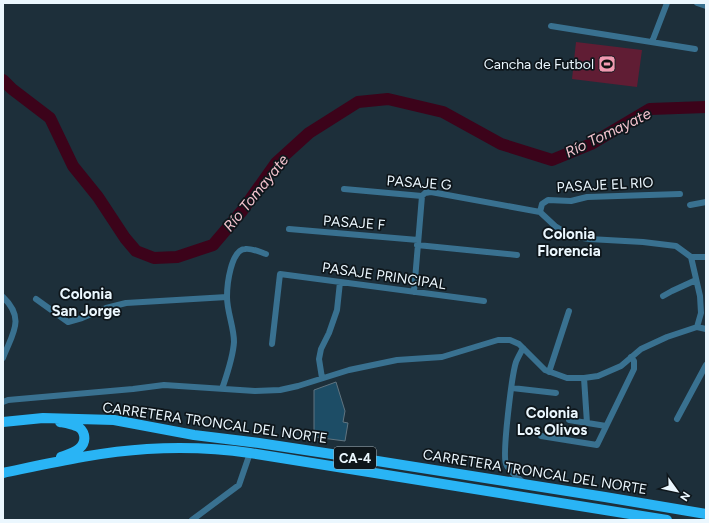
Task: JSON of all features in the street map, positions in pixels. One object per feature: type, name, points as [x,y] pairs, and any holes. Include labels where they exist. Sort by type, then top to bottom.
[{"type":"main road","name":"CARRETERA TRONCAL DEL NORTE","points":[[3,422],[43,418],[114,420],[194,435],[259,443],[706,514]]},
{"type":"main road","points":[[35,466],[77,451],[84,441],[84,433],[76,426],[43,418]]},
{"type":"main road","name":"CARRETERA TRONCAL DEL NORTE","points":[[3,472],[94,455],[146,449],[216,449],[250,452],[667,520]]},
{"type":"street","points":[[652,42],[667,3]]},
{"type":"street","points":[[697,3],[706,6]]},
{"type":"street","points":[[551,26],[695,49]]},
{"type":"street","name":"PASAJE G","points":[[344,189],[422,196],[431,192],[540,212]]},
{"type":"street","name":"PASAJE EL RIO","points":[[540,212],[542,204],[548,200],[571,201],[587,197],[680,194]]},
{"type":"street","points":[[414,292],[422,196]]},
{"type":"street","points":[[690,206],[706,202]]},
{"type":"street","points":[[540,212],[555,226],[570,236],[589,239],[643,242],[676,246],[691,257],[706,257]]},
{"type":"street","name":"PASAJE F","points":[[289,229],[418,242],[517,255]]},
{"type":"street","points":[[222,389],[231,359],[234,342],[227,297],[231,265],[238,252],[244,249],[251,249],[266,254]]},
{"type":"street","points":[[691,257],[701,313],[697,327]]},
{"type":"street","name":"PASAJE PRINCIPAL","points":[[272,344],[280,274],[484,301]]},
{"type":"street","points":[[663,296],[696,280]]},
{"type":"street","points":[[322,378],[318,359],[321,349],[330,333],[337,310],[340,282]]},
{"type":"street","points":[[3,297],[12,308],[16,318],[16,324],[3,358]]},
{"type":"street","points":[[36,299],[68,322],[106,308],[126,303],[227,297]]},
{"type":"street","points":[[549,372],[569,311]]},
{"type":"street","points":[[3,402],[8,400],[164,385],[255,392],[280,390],[349,370],[397,360],[442,356],[498,340],[510,340],[519,344],[545,370],[549,372],[567,378],[584,378],[598,376],[622,366],[641,349],[666,337],[697,327],[706,329]]},
{"type":"street","points":[[523,348],[516,362],[504,457],[506,464],[526,485]]},
{"type":"street","points":[[542,436],[597,445],[634,369],[634,361],[631,357]]},
{"type":"street","points":[[677,419],[706,365]]},
{"type":"street","points":[[584,378],[587,423]]},
{"type":"street","points":[[512,388],[556,393]]},
{"type":"street","points":[[569,420],[606,426]]},
{"type":"street","points":[[192,520],[239,485],[250,452]]},
{"type":"shaded area","name":"Cancha de Futbol","points":[[576,42],[642,50],[637,87],[572,79]]},
{"type":"building","points":[[336,382],[345,411],[343,422],[348,423],[345,441],[314,437],[314,390]]},
{"type":"waterway","name":"Río Tomayate","points":[[3,80],[12,89],[50,118],[73,166],[98,197],[125,238],[136,251],[154,258],[177,257],[213,245],[242,211],[276,163],[309,133],[358,102],[388,99],[443,112],[501,144],[552,160],[591,144],[650,109],[706,107]]},
{"type":"place","name":"Cancha de Futbol","points":[[607,64]]},
{"type":"district","name":"Colonia Florencia","points":[[569,242]]},
{"type":"district","name":"Colonia San Jorge","points":[[86,302]]},
{"type":"district","name":"Colonia Los Olivos","points":[[552,422]]}]
